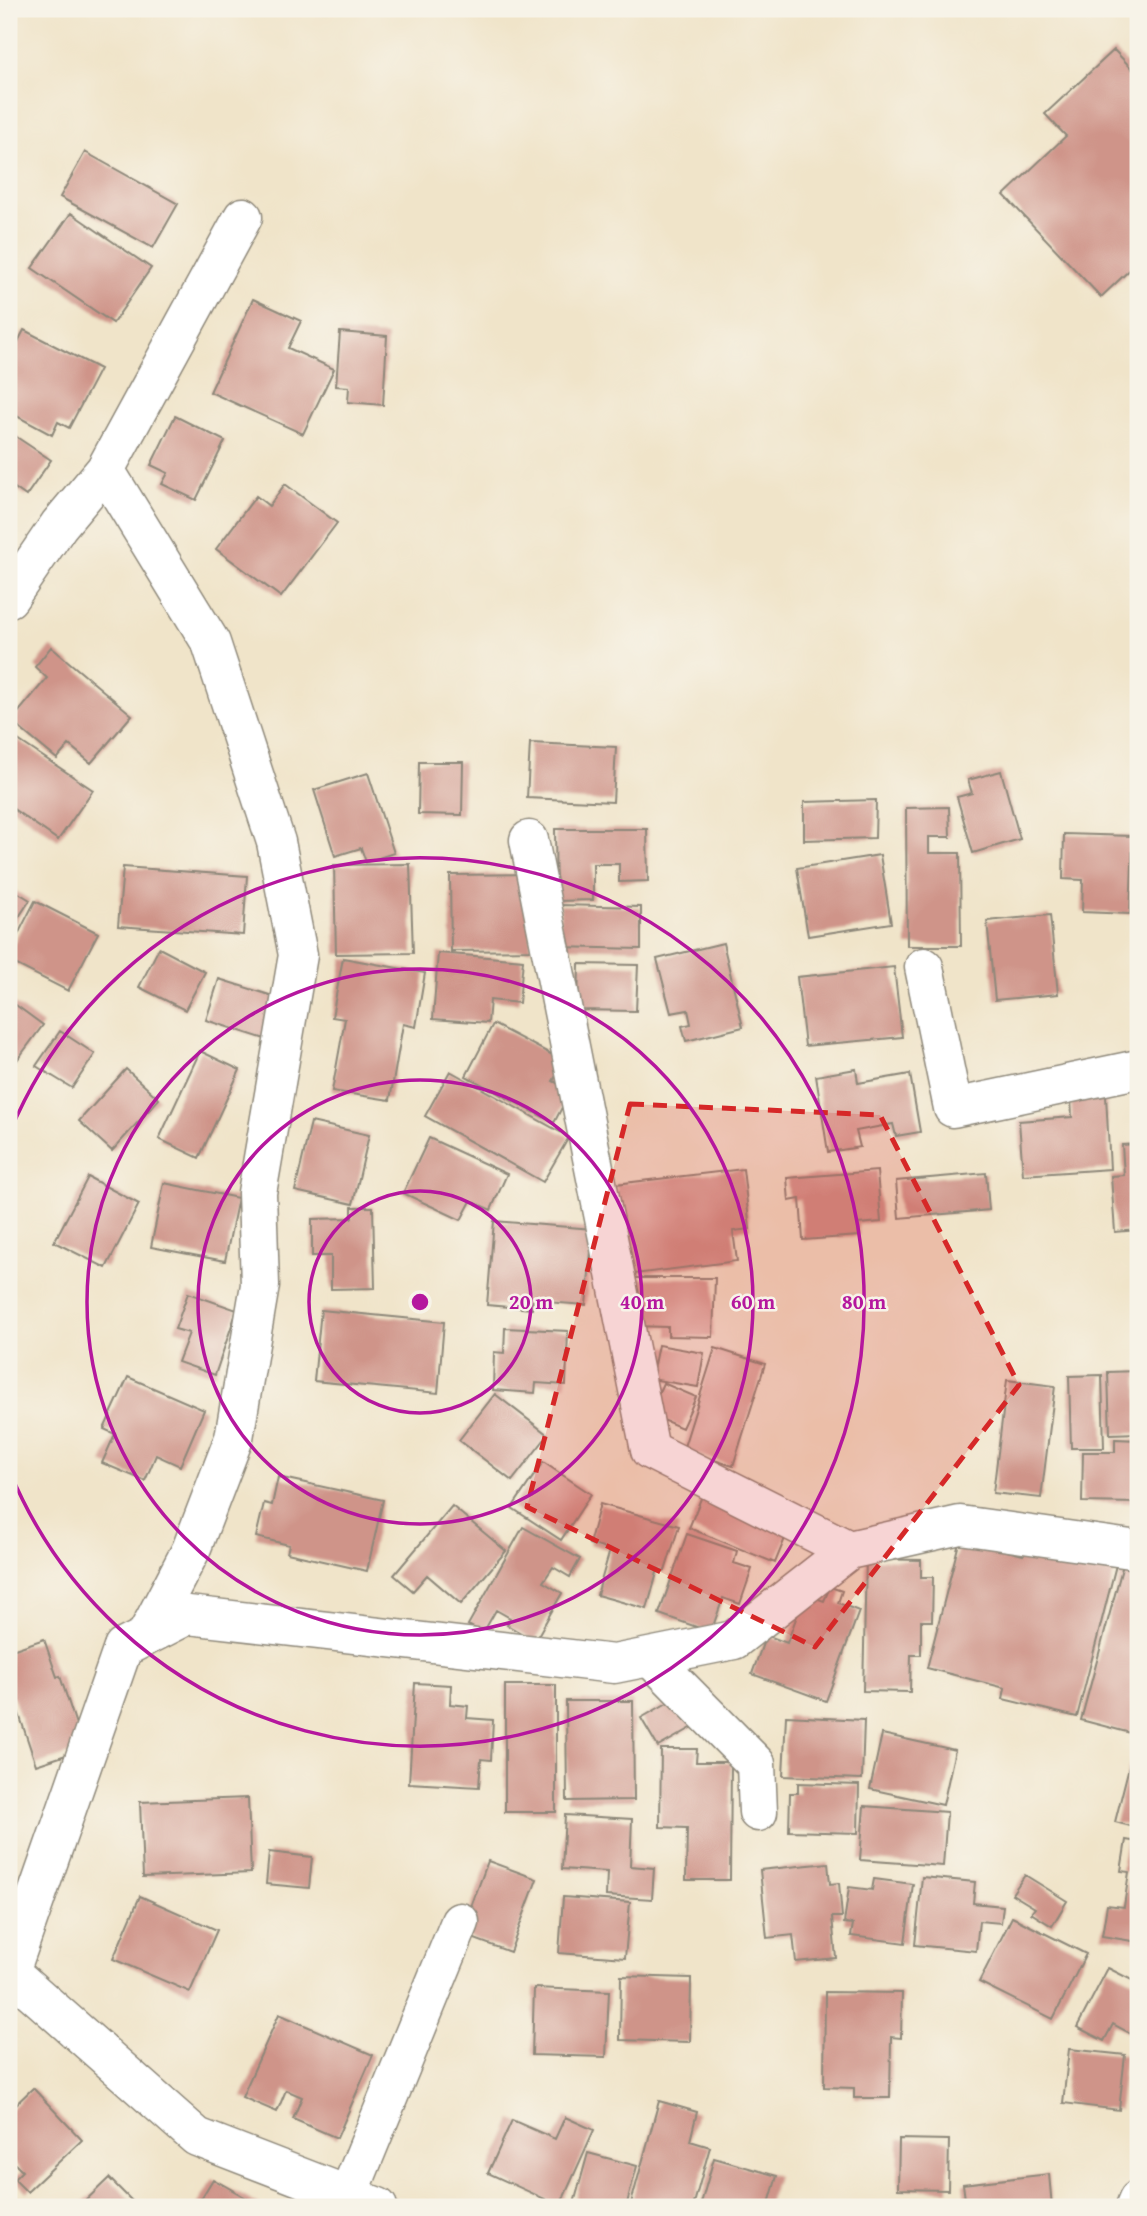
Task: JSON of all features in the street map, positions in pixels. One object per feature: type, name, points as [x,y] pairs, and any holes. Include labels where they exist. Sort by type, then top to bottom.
[{"type":"street","points":[[9,598],[59,525],[105,470],[243,217]]},
{"type":"street","points":[[105,470],[211,643],[276,842],[298,955],[257,1192],[260,1284],[234,1438],[191,1550],[146,1636]]},
{"type":"street","points":[[529,840],[650,1450],[849,1550]]},
{"type":"street","points":[[924,967],[953,1108],[1138,1069]]},
{"type":"street","points":[[460,1922],[363,2202],[197,2137],[9,1971],[123,1648],[188,1615],[614,1664],[734,1640],[849,1550],[960,1525],[1138,1550]]},
{"type":"street","points":[[650,1657],[756,1764],[758,1812]]},
{"type":"street","points":[[1135,2207],[1138,2200]]},
{"type":"highlighted area","points":[[630,1104],[880,1115],[1019,1385],[815,1647],[527,1507]]},
{"type":"building","points":[[1114,50],[1138,75],[1138,262],[1101,297],[1004,195],[1066,136],[1045,114]]},
{"type":"building","points":[[85,152],[178,204],[153,248],[60,197]]},
{"type":"building","points":[[71,213],[151,268],[113,323],[32,268]]},
{"type":"building","points":[[253,299],[301,321],[288,348],[334,369],[303,434],[210,392]]},
{"type":"building","points":[[24,330],[100,369],[69,428],[58,422],[52,435],[9,412],[9,359]]},
{"type":"building","points":[[340,332],[387,336],[383,405],[348,402],[349,387],[336,386]]},
{"type":"building","points":[[175,416],[225,441],[196,500],[162,484],[168,473],[151,465]]},
{"type":"building","points":[[9,432],[51,460],[26,496],[9,484]]},
{"type":"building","points":[[285,484],[337,523],[281,597],[216,549],[256,496],[269,506]]},
{"type":"building","points":[[51,647],[132,715],[91,763],[69,745],[57,759],[11,721],[47,678],[35,667]]},
{"type":"building","points":[[15,738],[93,790],[58,840],[9,806],[9,747]]},
{"type":"building","points":[[530,743],[616,747],[613,802],[527,798]]},
{"type":"building","points":[[419,762],[463,762],[462,815],[418,814]]},
{"type":"building","points":[[1001,771],[1020,839],[973,853],[957,797],[972,793],[968,780]]},
{"type":"building","points":[[368,773],[394,853],[366,862],[361,848],[335,856],[314,790]]},
{"type":"building","points":[[876,800],[875,838],[804,840],[804,802]]},
{"type":"building","points":[[949,807],[950,837],[929,837],[929,853],[960,853],[961,946],[907,946],[906,808]]},
{"type":"building","points":[[555,829],[647,829],[648,881],[619,882],[619,864],[593,864],[593,900],[556,901]]},
{"type":"building","points":[[1064,834],[1133,836],[1130,914],[1082,912],[1083,880],[1063,879]]},
{"type":"building","points":[[880,855],[891,923],[808,936],[797,868]]},
{"type":"building","points":[[410,864],[413,953],[336,954],[334,865]]},
{"type":"building","points":[[123,867],[247,876],[243,935],[118,926]]},
{"type":"building","points":[[531,874],[531,950],[451,951],[450,875]]},
{"type":"building","points":[[9,887],[30,900],[9,932]]},
{"type":"building","points":[[35,901],[98,933],[68,991],[9,961],[9,952]]},
{"type":"building","points":[[560,905],[641,907],[641,949],[559,947]]},
{"type":"building","points":[[1050,915],[1058,994],[995,1000],[987,921]]},
{"type":"building","points":[[723,943],[743,1027],[686,1041],[682,1026],[691,1024],[688,1010],[671,1013],[657,959]]},
{"type":"building","points":[[159,948],[205,972],[185,1010],[139,987]]},
{"type":"building","points":[[438,953],[523,960],[519,1003],[490,1000],[488,1023],[433,1019]]},
{"type":"building","points":[[343,958],[425,973],[416,1027],[403,1024],[390,1100],[332,1091],[345,1019],[332,1017]]},
{"type":"building","points":[[579,964],[638,965],[636,1011],[578,1010]]},
{"type":"building","points":[[894,967],[902,1037],[805,1046],[797,977]]},
{"type":"building","points":[[219,979],[279,998],[265,1039],[206,1020]]},
{"type":"building","points":[[9,1000],[43,1025],[9,1071]]},
{"type":"building","points":[[493,1024],[564,1061],[553,1081],[571,1090],[554,1123],[466,1076]]},
{"type":"building","points":[[60,1031],[95,1054],[72,1088],[36,1066]]},
{"type":"building","points":[[200,1051],[240,1070],[199,1158],[159,1139]]},
{"type":"building","points":[[126,1069],[159,1099],[112,1151],[79,1121]]},
{"type":"building","points":[[856,1069],[858,1083],[910,1074],[920,1132],[896,1136],[893,1124],[856,1131],[860,1147],[828,1152],[816,1076]]},
{"type":"building","points":[[450,1071],[569,1137],[543,1182],[425,1116]]},
{"type":"building","points":[[1106,1096],[1110,1169],[1023,1175],[1019,1121],[1072,1117],[1071,1099]]},
{"type":"building","points":[[311,1122],[369,1135],[353,1204],[295,1191]]},
{"type":"building","points":[[429,1138],[507,1174],[491,1210],[471,1201],[461,1220],[403,1193]]},
{"type":"building","points":[[1138,1144],[1138,1230],[1115,1232],[1111,1176],[1124,1175],[1122,1145]]},
{"type":"building","points":[[743,1169],[750,1229],[733,1231],[737,1261],[627,1275],[616,1184]]},
{"type":"building","points":[[877,1171],[881,1222],[858,1224],[859,1236],[803,1240],[800,1199],[789,1201],[787,1178]]},
{"type":"building","points":[[986,1173],[989,1210],[899,1218],[896,1181]]},
{"type":"building","points":[[88,1177],[139,1204],[106,1268],[54,1242]]},
{"type":"building","points":[[164,1183],[238,1198],[225,1261],[151,1247]]},
{"type":"building","points":[[352,1207],[373,1207],[375,1288],[331,1289],[331,1256],[312,1256],[312,1219],[352,1218]]},
{"type":"building","points":[[494,1221],[593,1229],[586,1305],[533,1301],[532,1309],[487,1305]]},
{"type":"building","points":[[635,1278],[715,1278],[713,1337],[668,1336],[668,1327],[634,1326]]},
{"type":"building","points":[[188,1293],[237,1310],[215,1375],[178,1362],[189,1333],[175,1329]]},
{"type":"building","points":[[321,1310],[444,1322],[438,1393],[314,1381]]},
{"type":"building","points":[[505,1328],[568,1331],[566,1385],[536,1383],[535,1393],[493,1390],[494,1352],[504,1353]]},
{"type":"building","points":[[658,1345],[704,1353],[698,1387],[651,1379]]},
{"type":"building","points":[[715,1348],[765,1364],[733,1466],[683,1450]]},
{"type":"building","points":[[1138,1371],[1138,1433],[1110,1434],[1108,1372]]},
{"type":"building","points":[[1102,1375],[1104,1448],[1071,1448],[1069,1376]]},
{"type":"building","points":[[128,1377],[204,1410],[180,1466],[156,1455],[145,1481],[102,1463],[115,1434],[104,1429]]},
{"type":"building","points":[[1007,1380],[1055,1386],[1041,1498],[993,1493]]},
{"type":"building","points":[[663,1383],[696,1397],[682,1428],[649,1414]]},
{"type":"building","points":[[495,1394],[548,1435],[512,1481],[459,1440]]},
{"type":"building","points":[[1115,1439],[1138,1440],[1138,1503],[1082,1502],[1083,1452],[1115,1452]]},
{"type":"building","points":[[543,1462],[591,1494],[561,1540],[512,1508]]},
{"type":"building","points":[[278,1477],[383,1500],[367,1571],[287,1553],[289,1545],[256,1537],[264,1503],[272,1505]]},
{"type":"building","points":[[704,1491],[790,1526],[775,1563],[689,1528]]},
{"type":"building","points":[[600,1504],[679,1526],[665,1571],[658,1569],[647,1609],[597,1595],[610,1550],[589,1544]]},
{"type":"building","points":[[452,1506],[506,1551],[461,1604],[427,1575],[413,1591],[394,1575]]},
{"type":"building","points":[[523,1527],[580,1559],[570,1577],[553,1567],[543,1582],[562,1593],[535,1641],[507,1625],[510,1618],[496,1610],[483,1633],[468,1625]]},
{"type":"building","points":[[687,1534],[737,1551],[734,1563],[752,1569],[740,1604],[723,1598],[711,1632],[659,1614]]},
{"type":"building","points":[[960,1539],[1023,1555],[1026,1545],[1117,1561],[1077,1717],[1003,1699],[1005,1688],[927,1668]]},
{"type":"building","points":[[1125,1557],[1138,1561],[1138,1735],[1081,1720]]},
{"type":"building","points":[[866,1559],[921,1560],[921,1577],[933,1577],[932,1621],[921,1621],[921,1655],[911,1655],[910,1692],[863,1691]]},
{"type":"building","points":[[830,1587],[842,1591],[838,1603],[859,1611],[826,1701],[752,1674],[766,1635],[787,1643],[805,1594],[824,1601]]},
{"type":"building","points":[[44,1639],[57,1677],[60,1676],[84,1749],[36,1765],[13,1696],[9,1698],[9,1651]]},
{"type":"building","points":[[415,1683],[451,1685],[450,1704],[468,1706],[467,1718],[493,1720],[491,1760],[481,1759],[479,1787],[409,1783]]},
{"type":"building","points":[[505,1685],[556,1685],[556,1812],[505,1812]]},
{"type":"building","points":[[676,1698],[693,1727],[658,1747],[641,1718]]},
{"type":"building","points":[[566,1701],[633,1701],[634,1800],[567,1801]]},
{"type":"building","points":[[786,1716],[864,1720],[862,1779],[783,1776]]},
{"type":"building","points":[[882,1734],[955,1750],[943,1805],[870,1789]]},
{"type":"building","points":[[1134,1747],[1138,1748],[1138,1828],[1115,1822]]},
{"type":"building","points":[[661,1749],[697,1749],[696,1762],[731,1762],[730,1880],[686,1880],[687,1828],[660,1827]]},
{"type":"building","points":[[798,1783],[859,1785],[858,1833],[789,1831],[790,1793],[798,1793]]},
{"type":"building","points":[[248,1798],[251,1873],[143,1877],[140,1802]]},
{"type":"building","points":[[864,1806],[947,1812],[943,1866],[860,1860]]},
{"type":"building","points":[[565,1815],[632,1819],[630,1866],[654,1868],[652,1899],[606,1896],[607,1872],[562,1869]]},
{"type":"building","points":[[1126,1840],[1138,1842],[1138,1942],[1102,1936],[1107,1905],[1124,1907],[1129,1872],[1121,1871]]},
{"type":"building","points":[[269,1852],[312,1857],[309,1888],[266,1884]]},
{"type":"building","points":[[488,1861],[537,1879],[510,1952],[461,1934]]},
{"type":"building","points":[[828,1863],[830,1884],[839,1883],[842,1917],[832,1917],[836,1958],[796,1962],[793,1935],[767,1938],[760,1870]]},
{"type":"building","points":[[1025,1875],[1067,1901],[1052,1926],[1031,1913],[1035,1908],[1012,1894]]},
{"type":"building","points":[[922,1877],[975,1882],[973,1903],[1003,1906],[1001,1923],[979,1921],[976,1951],[915,1945]]},
{"type":"building","points":[[874,1879],[913,1884],[905,1943],[851,1936],[853,1924],[844,1923],[849,1887],[872,1890]]},
{"type":"building","points":[[140,1896],[217,1930],[190,1992],[113,1959]]},
{"type":"building","points":[[563,1897],[630,1902],[625,1958],[559,1953]]},
{"type":"building","points":[[1012,1917],[1086,1954],[1053,2019],[979,1982]]},
{"type":"building","points":[[1108,1968],[1138,1983],[1138,2030],[1135,2036],[1113,2024],[1104,2041],[1077,2027]]},
{"type":"building","points":[[621,1976],[691,1978],[690,2042],[620,2040]]},
{"type":"building","points":[[534,1988],[609,1991],[606,2057],[532,2055]]},
{"type":"building","points":[[825,1992],[902,1993],[901,2038],[891,2037],[890,2098],[854,2098],[854,2088],[824,2087]]},
{"type":"building","points":[[279,2014],[373,2055],[337,2138],[293,2119],[302,2097],[286,2090],[277,2112],[242,2097]]},
{"type":"building","points":[[1069,2049],[1125,2055],[1119,2110],[1063,2103]]},
{"type":"building","points":[[33,2088],[82,2140],[27,2192],[14,2179],[22,2171],[9,2158],[9,2111]]},
{"type":"building","points":[[659,2101],[697,2112],[690,2141],[710,2147],[693,2207],[630,2207]]},
{"type":"building","points":[[565,2117],[594,2130],[560,2206],[488,2173],[512,2120],[555,2139]]},
{"type":"building","points":[[899,2139],[949,2140],[948,2190],[898,2189]]},
{"type":"building","points":[[588,2153],[637,2166],[626,2207],[573,2207]]},
{"type":"building","points":[[714,2158],[777,2176],[768,2207],[700,2207]]},
{"type":"building","points":[[1049,2174],[1052,2207],[966,2207],[963,2184]]},
{"type":"building","points":[[109,2178],[138,2207],[79,2207]]},
{"type":"building","points":[[213,2179],[262,2207],[196,2207]]}]
